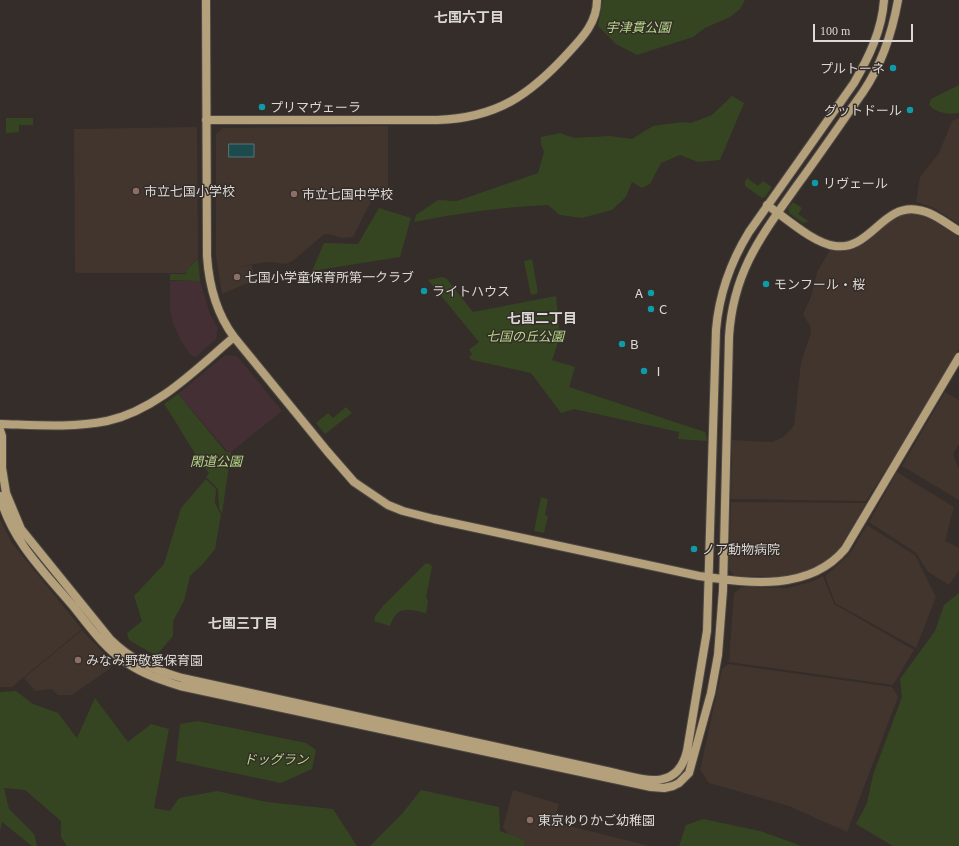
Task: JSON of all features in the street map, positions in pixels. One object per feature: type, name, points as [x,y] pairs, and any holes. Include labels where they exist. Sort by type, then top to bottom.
[{"type":"street","points":[[206,0],[208,271],[212,293],[218,311],[234,337],[340,467],[364,490],[388,505],[403,511],[428,517],[710,577],[723,579],[796,580],[817,572],[832,562],[849,543],[959,357]]},
{"type":"street","points":[[206,120],[437,120],[465,118],[487,113],[505,106],[524,95],[550,73],[588,30],[596,11],[597,0]]},
{"type":"street","points":[[0,430],[2,436],[2,468],[6,493],[21,529],[110,639],[124,652],[142,663],[156,670],[182,678],[634,777],[655,780],[666,778],[678,771],[685,759],[706,644],[710,577],[718,306],[734,257],[767,205],[854,82],[866,62],[880,25],[884,0]]},
{"type":"street","points":[[0,496],[8,518],[22,545],[100,640],[127,663],[150,676],[180,686],[658,789],[679,783],[691,768],[711,693],[718,655],[723,579],[729,324],[738,284],[753,250],[876,71],[888,43],[898,0]]},
{"type":"street","points":[[767,205],[818,241],[837,247],[857,242],[888,216],[906,209],[927,212],[959,231]]},
{"type":"street","points":[[0,424],[78,425],[108,420],[128,414],[158,398],[234,337]]},
{"type":"shaded area","points":[[959,118],[959,224],[932,207],[916,202],[920,177],[939,153],[952,121]]},
{"type":"shaded area","name":"市立七国中学校","points":[[388,126],[388,188],[372,189],[372,199],[353,237],[343,238],[328,234],[323,235],[294,260],[286,264],[267,262],[231,268],[252,265],[255,280],[222,294],[216,256],[216,134],[223,128]]},
{"type":"shaded area","name":"市立七国小学校","points":[[197,127],[198,258],[187,269],[186,273],[78,273],[75,271],[74,129]]},
{"type":"shaded area","points":[[909,213],[927,216],[959,237],[959,349],[922,413],[866,501],[731,499],[732,440],[772,442],[783,437],[794,426],[801,362],[811,333],[810,326],[803,314],[811,297],[817,272],[830,250],[839,251],[865,243],[890,220]]},
{"type":"shaded area","points":[[170,281],[200,281],[210,314],[218,328],[216,339],[196,357],[191,356],[180,339],[173,323],[170,310]]},
{"type":"shaded area","points":[[225,355],[237,356],[282,411],[231,452],[227,451],[178,394]]},
{"type":"shaded area","points":[[945,392],[959,400],[959,444],[953,454],[959,469],[959,500],[902,466]]},
{"type":"shaded area","points":[[897,472],[954,507],[945,541],[959,548],[959,570],[949,585],[928,572],[916,553],[869,522]]},
{"type":"shaded area","points":[[731,502],[866,503],[838,551],[819,566],[800,575],[780,577],[735,576],[729,570]]},
{"type":"shaded area","points":[[0,519],[12,543],[82,629],[12,687],[0,687]]},
{"type":"shaded area","points":[[867,525],[915,555],[936,597],[916,648],[835,603],[825,576],[851,552]]},
{"type":"shaded area","points":[[823,576],[834,604],[914,650],[893,685],[729,662],[734,593],[742,587],[788,588],[813,581]]},
{"type":"shaded area","name":"みなみ野敬愛保育園","points":[[82,630],[114,664],[108,670],[72,695],[58,695],[52,689],[35,691],[24,678]]},
{"type":"shaded area","points":[[728,664],[892,687],[898,697],[847,832],[789,806],[709,783],[700,770],[722,669]]},
{"type":"shaded area","name":"東京ゆりかご幼稚園","points":[[513,790],[559,804],[554,822],[649,846],[517,846],[503,827]]},
{"type":"green space","name":"宇津貫公園","points":[[603,0],[745,0],[740,9],[730,17],[705,28],[693,37],[637,55],[616,44],[598,26]]},
{"type":"green space","points":[[959,85],[959,113],[943,113],[929,105],[931,99]]},
{"type":"green space","points":[[732,96],[744,103],[720,160],[698,162],[680,155],[661,163],[650,184],[642,188],[632,182],[626,197],[612,210],[582,218],[560,215],[548,205],[514,207],[414,222],[416,215],[438,200],[457,201],[538,173],[544,152],[541,144],[541,137],[560,133],[574,138],[610,136],[632,139],[653,126],[683,122],[691,123],[712,115]]},
{"type":"green space","points":[[6,118],[33,118],[33,125],[19,125],[19,132],[6,133]]},
{"type":"green space","points":[[747,178],[758,186],[763,181],[772,187],[765,197],[762,198],[745,186]]},
{"type":"green space","points":[[793,202],[802,208],[798,214],[808,221],[807,222],[803,223],[789,213],[788,208]]},
{"type":"green space","points":[[379,208],[411,218],[400,257],[312,271],[324,243],[358,244]]},
{"type":"green space","points":[[198,259],[200,281],[170,280],[170,274],[186,274],[187,269]]},
{"type":"green space","points":[[532,259],[538,293],[531,295],[524,261]]},
{"type":"green space","name":"七国の丘公園","points":[[442,277],[446,278],[473,312],[556,296],[560,337],[552,360],[575,367],[569,387],[705,432],[707,441],[678,439],[679,432],[574,409],[561,413],[531,373],[472,360],[469,358],[472,354],[469,350],[479,342],[428,280]]},
{"type":"green space","name":"閑道公園","points":[[178,394],[226,452],[231,452],[222,514],[219,508],[218,489],[206,477],[209,473],[197,457],[164,404]]},
{"type":"green space","points":[[346,407],[352,413],[325,434],[316,423],[328,413],[333,418]]},
{"type":"green space","points":[[206,479],[216,489],[215,503],[221,515],[215,549],[203,564],[190,576],[184,601],[173,621],[173,636],[156,656],[129,640],[127,633],[142,621],[134,596],[164,564],[181,508]]},
{"type":"green space","points":[[541,497],[548,499],[545,515],[548,516],[544,533],[534,531]]},
{"type":"green space","points":[[426,563],[430,564],[432,567],[426,597],[428,601],[426,613],[414,610],[404,610],[396,615],[390,626],[374,621],[375,616],[383,606]]},
{"type":"green space","points":[[959,593],[959,846],[893,846],[856,824],[867,803],[873,775],[902,697],[900,679],[935,631],[944,605]]},
{"type":"green space","points":[[16,691],[33,704],[58,713],[77,738],[95,698],[128,742],[151,724],[169,729],[154,808],[170,811],[179,798],[217,791],[267,802],[333,809],[357,846],[67,846],[61,837],[61,821],[25,790],[4,788],[9,809],[34,834],[37,846],[32,846],[2,822],[0,831],[0,692]]},
{"type":"green space","name":"ドッグラン","points":[[198,721],[306,743],[316,750],[312,769],[281,783],[176,761],[180,724]]},
{"type":"green space","points":[[421,790],[499,807],[500,831],[524,840],[525,846],[370,846],[401,815]]},
{"type":"green space","points":[[703,819],[760,831],[802,846],[679,846],[686,825]]},
{"type":"water","points":[[229,144],[254,144],[254,157],[229,157]]},
{"type":"place","name":"プルトーネ","points":[[893,68]]},
{"type":"place","name":"プリマヴェーラ","points":[[262,107]]},
{"type":"place","name":"グットドール","points":[[910,110]]},
{"type":"place","name":"リヴェール","points":[[815,183]]},
{"type":"place","name":"市立七国小学校","points":[[136,191]]},
{"type":"place","name":"市立七国中学校","points":[[294,194]]},
{"type":"place","name":"七国小学童保育所第一クラブ","points":[[237,277]]},
{"type":"place","name":"モンフール・桜","points":[[766,284]]},
{"type":"place","name":"ライトハウス","points":[[424,291]]},
{"type":"place","name":"A","points":[[651,293]]},
{"type":"place","name":"C","points":[[651,309]]},
{"type":"place","name":"B","points":[[622,344]]},
{"type":"place","name":"Ⅰ","points":[[644,371]]},
{"type":"place","name":"ノア動物病院","points":[[694,549]]},
{"type":"place","name":"みなみ野敬愛保育園","points":[[78,660]]},
{"type":"place","name":"東京ゆりかご幼稚園","points":[[530,820]]},
{"type":"district","name":"七国六丁目","points":[[469,17]]},
{"type":"district","name":"七国二丁目","points":[[542,318]]},
{"type":"district","name":"七国三丁目","points":[[243,623]]}]
